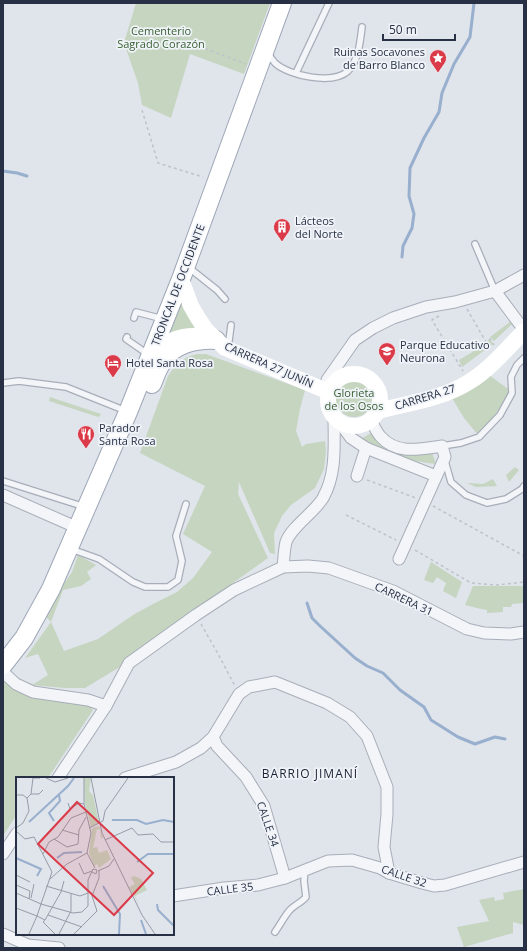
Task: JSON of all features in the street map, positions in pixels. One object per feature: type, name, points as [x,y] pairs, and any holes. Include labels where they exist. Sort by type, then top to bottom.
[{"type":"main road","name":"TRONCAL DE OCCIDENTE","points":[[3,665],[24,638],[51,589],[128,412],[184,273],[282,3]]},
{"type":"main road","points":[[184,273],[191,306],[202,324],[222,340]]},
{"type":"main road","name":"CARRERA 27","points":[[375,416],[443,394],[469,382],[488,367],[524,331]]},
{"type":"main road","points":[[151,354],[163,344],[182,337],[202,336],[222,340]]},
{"type":"main road","points":[[128,412],[143,404],[161,362],[176,348],[201,340],[222,340]]},
{"type":"main road","name":"CARRERA 27 JUNÍN","points":[[222,340],[225,348],[330,385]]},
{"type":"main road","points":[[352,374],[358,374],[371,380],[376,385],[380,398],[375,416],[363,425],[353,427],[337,419],[330,409],[328,401],[330,385],[345,376],[352,374]]},
{"type":"street","points":[[330,385],[356,340],[373,328],[393,318],[426,307],[455,302],[495,291],[524,275]]},
{"type":"street","points":[[495,291],[524,331]]},
{"type":"street","points":[[375,416],[381,438],[398,448],[443,451],[436,476],[399,559]]},
{"type":"street","points":[[337,419],[351,438],[366,448],[436,476]]},
{"type":"street","points":[[59,777],[106,706],[128,663],[234,590],[283,567],[286,541],[322,499],[329,486],[335,454],[337,419]]},
{"type":"street","points":[[357,476],[366,448]]},
{"type":"street","points":[[3,495],[78,528]]},
{"type":"street","name":"CARRERA 31","points":[[283,567],[308,566],[329,568],[393,591],[467,629],[478,632],[504,634],[524,632]]},
{"type":"street","points":[[3,672],[16,684],[33,692],[88,700],[106,706]]},
{"type":"street","points":[[128,777],[176,762],[201,748],[213,737],[239,694],[249,687],[258,684],[275,682],[327,703],[350,717],[367,736],[387,787],[387,814],[384,847],[390,873]]},
{"type":"street","name":"CALLE 34","points":[[213,737],[217,746],[246,777],[264,806],[286,878]]},
{"type":"street","points":[[3,854],[16,834]]},
{"type":"street","name":"CALLE 32","points":[[286,878],[328,861],[352,860],[428,884],[445,885],[524,862]]},
{"type":"street","name":"CALLE 35","points":[[174,896],[224,888],[258,885],[286,878]]},
{"type":"street","points":[[3,934],[28,945],[59,948]]},
{"type":"lane","points":[[296,73],[329,3]]},
{"type":"lane","points":[[266,49],[275,63],[284,69],[309,78],[342,76],[349,70],[357,55],[362,27]]},
{"type":"lane","points":[[475,244],[495,291]]},
{"type":"lane","points":[[184,273],[217,290],[225,299]]},
{"type":"lane","points":[[134,318],[136,312],[165,320]]},
{"type":"lane","points":[[222,340],[231,325]]},
{"type":"lane","points":[[127,337],[126,339],[151,354]]},
{"type":"lane","points":[[524,358],[517,366],[511,377],[512,393],[500,414],[479,437],[443,451],[451,482],[466,495],[487,502],[506,499],[522,489],[524,486]]},
{"type":"lane","points":[[3,383],[19,381],[66,387],[128,412]]},
{"type":"lane","points":[[3,480],[87,508]]},
{"type":"lane","points":[[69,548],[99,559],[133,582],[145,587],[168,587],[178,580],[182,561],[176,536],[186,504]]},
{"type":"lane","points":[[275,932],[289,911],[306,897],[304,881],[305,870]]},
{"type":"path","points":[[177,38],[259,68]]},
{"type":"path","points":[[142,110],[158,163],[216,182]]},
{"type":"path","points":[[466,309],[486,342],[490,339],[500,355]]},
{"type":"path","points":[[444,313],[432,320],[469,382]]},
{"type":"path","points":[[357,476],[425,501],[524,556]]},
{"type":"path","points":[[346,515],[406,545],[471,583],[497,585],[524,582]]},
{"type":"path","points":[[196,615],[218,652],[239,694]]},
{"type":"green space","name":"Cementerio Sagrado Corazón","points":[[136,3],[270,3],[244,74],[190,54],[171,118],[142,105],[138,83],[124,43]]},
{"type":"green space","points":[[181,304],[196,327],[169,335]]},
{"type":"green space","points":[[510,322],[512,324],[494,341],[490,337]]},
{"type":"green space","points":[[490,339],[493,344],[462,367],[459,360]]},
{"type":"green space","points":[[197,354],[206,354],[305,390],[296,431],[302,447],[306,444],[325,441],[326,451],[324,469],[315,488],[291,505],[282,516],[274,533],[275,554],[270,553],[239,482],[238,494],[268,558],[183,619],[128,662],[85,688],[32,685],[48,675],[38,654],[25,658],[51,622],[64,651],[98,639],[133,615],[177,592],[193,578],[212,552],[183,534],[205,486],[140,453],[168,376],[177,364],[184,359]]},
{"type":"green space","points":[[489,375],[511,391],[490,422],[478,435],[464,418],[452,398]]},
{"type":"green space","name":"Glorieta de los Osos","points":[[354,381],[367,386],[372,399],[367,412],[354,417],[341,412],[336,399],[341,386]]},
{"type":"green space","points":[[50,397],[101,414],[99,417],[95,416],[49,401]]},
{"type":"green space","points":[[371,433],[384,448],[398,453],[409,455],[431,450],[436,464],[416,461],[387,453],[361,439]]},
{"type":"green space","points":[[515,467],[519,470],[509,482],[506,475]]},
{"type":"green space","points":[[493,479],[497,486],[476,487],[467,483],[483,484]]},
{"type":"green space","points":[[78,555],[96,565],[87,572],[91,579],[81,586],[63,590],[51,622],[43,614],[72,572]]},
{"type":"green space","points":[[431,562],[462,582],[456,598],[443,591],[446,583],[437,577],[433,583],[424,580]]},
{"type":"green space","points":[[473,586],[524,586],[524,603],[512,604],[511,607],[503,607],[503,612],[487,613],[487,610],[465,605]]},
{"type":"green space","points":[[3,679],[15,684],[88,703],[93,710],[49,777],[16,777],[16,816],[3,836]]},
{"type":"green space","points":[[524,889],[524,925],[513,922],[513,933],[464,947],[457,927],[489,921],[479,900],[494,897],[495,901],[504,899],[503,893]]},
{"type":"waterway","points":[[402,257],[403,246],[412,228],[414,214],[409,196],[410,168],[424,138],[439,112],[442,93],[454,64],[470,37],[474,3]]},
{"type":"waterway","points":[[3,171],[27,176]]},
{"type":"waterway","points":[[307,603],[312,618],[320,626],[355,658],[367,666],[383,673],[400,690],[424,707],[431,720],[458,737],[475,744],[495,737],[505,739]]},
{"type":"place","name":"Ruinas Socavones de Barro Blanco","points":[[438,73]]},
{"type":"place","name":"Lácteos del Norte","points":[[282,242]]},
{"type":"place","name":"Parque Educativo Neurona","points":[[387,366]]},
{"type":"place","name":"Hotel Santa Rosa","points":[[113,378]]},
{"type":"place","name":"Parador Santa Rosa","points":[[86,449]]},
{"type":"district","name":"BARRIO JIMANÍ","points":[[310,774]]}]
